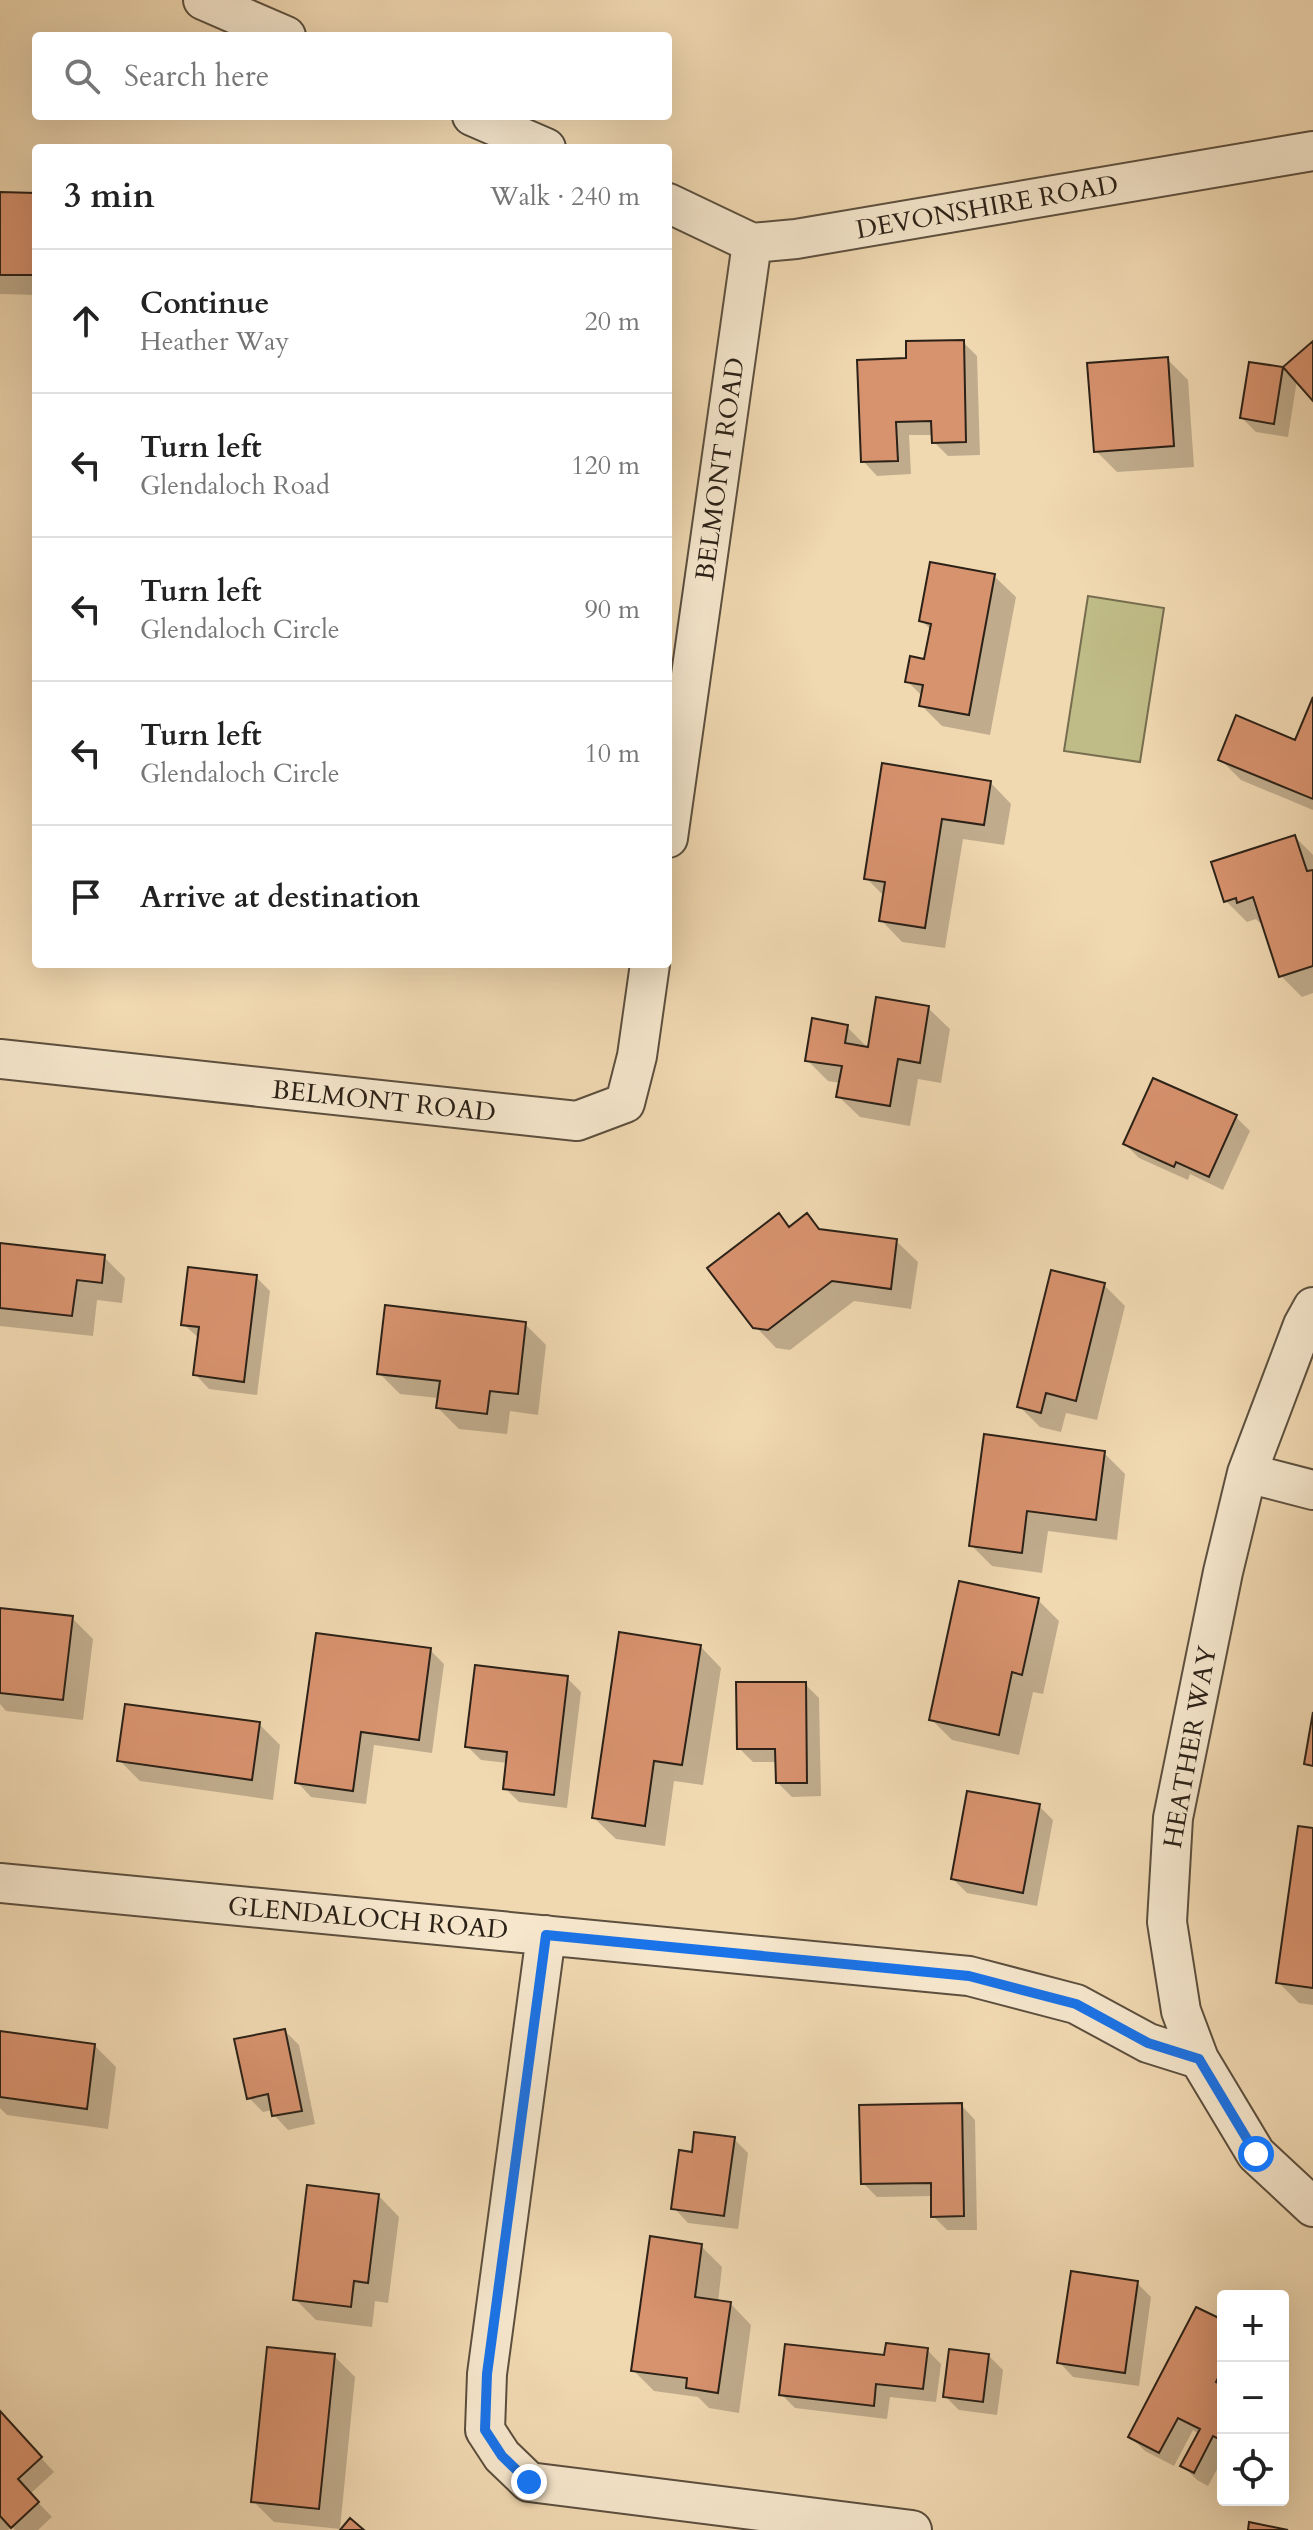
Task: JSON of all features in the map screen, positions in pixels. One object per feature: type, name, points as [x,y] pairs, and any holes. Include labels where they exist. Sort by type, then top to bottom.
[{"type":"street","points":[[203,0],[277,32]]},
{"type":"street","points":[[481,120],[537,144]]},
{"type":"street","name":"DEVONSHIRE ROAD","points":[[752,243],[796,239],[1313,151]]},
{"type":"street","points":[[672,205],[752,243]]},
{"type":"street","name":"BELMONT ROAD","points":[[672,810],[752,243]]},
{"type":"street","name":"BELMONT ROAD","points":[[0,1059],[577,1121],[625,1103],[637,1056],[649,968]]},
{"type":"street","name":"HEATHER WAY","points":[[1313,1307],[1303,1325],[1247,1473],[1223,1572],[1173,1818],[1167,1922],[1181,2011],[1199,2059],[1256,2154],[1313,2207]]},
{"type":"street","points":[[1247,1473],[1313,1490]]},
{"type":"street","name":"GLENDALOCH ROAD","points":[[0,1883],[969,1976],[1076,2004],[1148,2043],[1199,2059]]},
{"type":"street","points":[[546,1935],[487,2374],[485,2430],[502,2456],[529,2482],[912,2530]]},
{"type":"shaded area","points":[[1088,596],[1164,608],[1140,762],[1064,751]]},
{"type":"building","points":[[0,192],[32,193],[32,275],[0,275]]},
{"type":"building","points":[[964,340],[966,442],[932,443],[931,421],[896,422],[898,461],[861,462],[857,360],[906,358],[906,341]]},
{"type":"building","points":[[1313,341],[1313,401],[1283,367]]},
{"type":"building","points":[[1168,357],[1174,446],[1094,452],[1087,363]]},
{"type":"building","points":[[1249,362],[1283,367],[1274,424],[1240,418]]},
{"type":"building","points":[[930,562],[995,574],[969,715],[919,706],[923,685],[905,682],[910,656],[924,659],[931,624],[919,621]]},
{"type":"building","points":[[1313,697],[1313,799],[1218,760],[1236,715],[1295,740]]},
{"type":"building","points":[[882,763],[991,781],[984,825],[942,819],[925,928],[879,921],[885,882],[864,879]]},
{"type":"building","points":[[1295,835],[1307,871],[1313,870],[1313,966],[1279,977],[1253,897],[1237,903],[1236,898],[1224,902],[1211,862]]},
{"type":"building","points":[[876,997],[929,1006],[920,1063],[898,1059],[890,1106],[836,1097],[842,1066],[805,1061],[812,1018],[848,1025],[845,1043],[868,1047]]},
{"type":"building","points":[[1153,1078],[1237,1115],[1209,1177],[1176,1162],[1174,1167],[1123,1144]]},
{"type":"building","points":[[779,1213],[789,1227],[807,1213],[819,1229],[897,1239],[891,1289],[832,1281],[768,1330],[753,1328],[707,1268]]},
{"type":"building","points":[[0,1243],[105,1255],[102,1283],[77,1280],[72,1316],[0,1308]]},
{"type":"building","points":[[188,1267],[257,1275],[244,1382],[193,1375],[199,1327],[181,1325]]},
{"type":"building","points":[[1051,1270],[1105,1283],[1076,1401],[1046,1393],[1041,1413],[1017,1407]]},
{"type":"building","points":[[385,1305],[526,1322],[518,1394],[490,1391],[487,1414],[436,1408],[440,1381],[377,1374]]},
{"type":"building","points":[[984,1434],[1105,1451],[1096,1520],[1027,1511],[1022,1553],[969,1546]]},
{"type":"building","points":[[959,1581],[1039,1598],[1022,1675],[1012,1672],[999,1735],[929,1720]]},
{"type":"building","points":[[0,1608],[73,1616],[63,1700],[0,1693]]},
{"type":"building","points":[[619,1632],[701,1645],[682,1765],[654,1761],[645,1826],[592,1818]]},
{"type":"building","points":[[316,1633],[431,1648],[419,1740],[361,1732],[353,1791],[295,1783]]},
{"type":"building","points":[[475,1665],[568,1676],[554,1795],[503,1789],[507,1752],[465,1747]]},
{"type":"building","points":[[736,1682],[806,1682],[807,1783],[776,1783],[775,1749],[737,1749]]},
{"type":"building","points":[[125,1704],[260,1722],[252,1780],[117,1761]]},
{"type":"building","points":[[1313,1712],[1313,1766],[1304,1764]]},
{"type":"building","points":[[967,1791],[1040,1804],[1023,1893],[951,1879]]},
{"type":"building","points":[[1298,1826],[1313,1828],[1313,1988],[1276,1983]]},
{"type":"building","points":[[285,2029],[302,2111],[272,2116],[268,2094],[247,2099],[234,2039]]},
{"type":"building","points":[[0,2031],[95,2044],[87,2109],[0,2097]]},
{"type":"building","points":[[962,2103],[964,2216],[931,2217],[931,2183],[861,2184],[859,2105]]},
{"type":"building","points":[[694,2132],[735,2137],[724,2216],[671,2209],[679,2150],[692,2152]]},
{"type":"building","points":[[307,2185],[379,2194],[368,2283],[354,2281],[351,2307],[293,2300]]},
{"type":"building","points":[[650,2236],[702,2244],[695,2297],[731,2302],[718,2393],[686,2388],[687,2378],[631,2371]]},
{"type":"building","points":[[1071,2271],[1138,2281],[1125,2373],[1057,2363]]},
{"type":"building","points":[[1196,2307],[1217,2317],[1217,2438],[1213,2436],[1194,2473],[1180,2466],[1200,2429],[1178,2418],[1159,2453],[1128,2437]]},
{"type":"building","points":[[886,2343],[928,2348],[923,2389],[876,2384],[874,2406],[779,2395],[785,2344],[884,2355]]},
{"type":"building","points":[[267,2347],[335,2354],[319,2509],[251,2502]]},
{"type":"building","points":[[949,2349],[989,2354],[983,2402],[943,2397]]},
{"type":"building","points":[[0,2411],[42,2457],[18,2479],[39,2502],[11,2528],[0,2516]]},
{"type":"building","points":[[350,2518],[364,2530],[340,2530]]},
{"type":"building","points":[[1249,2522],[1288,2530],[1248,2530]]},
{"type":"route","points":[[529,2482],[502,2456],[485,2430],[487,2374],[546,1935],[969,1976],[1076,2004],[1148,2043],[1199,2059],[1256,2154]]}]
